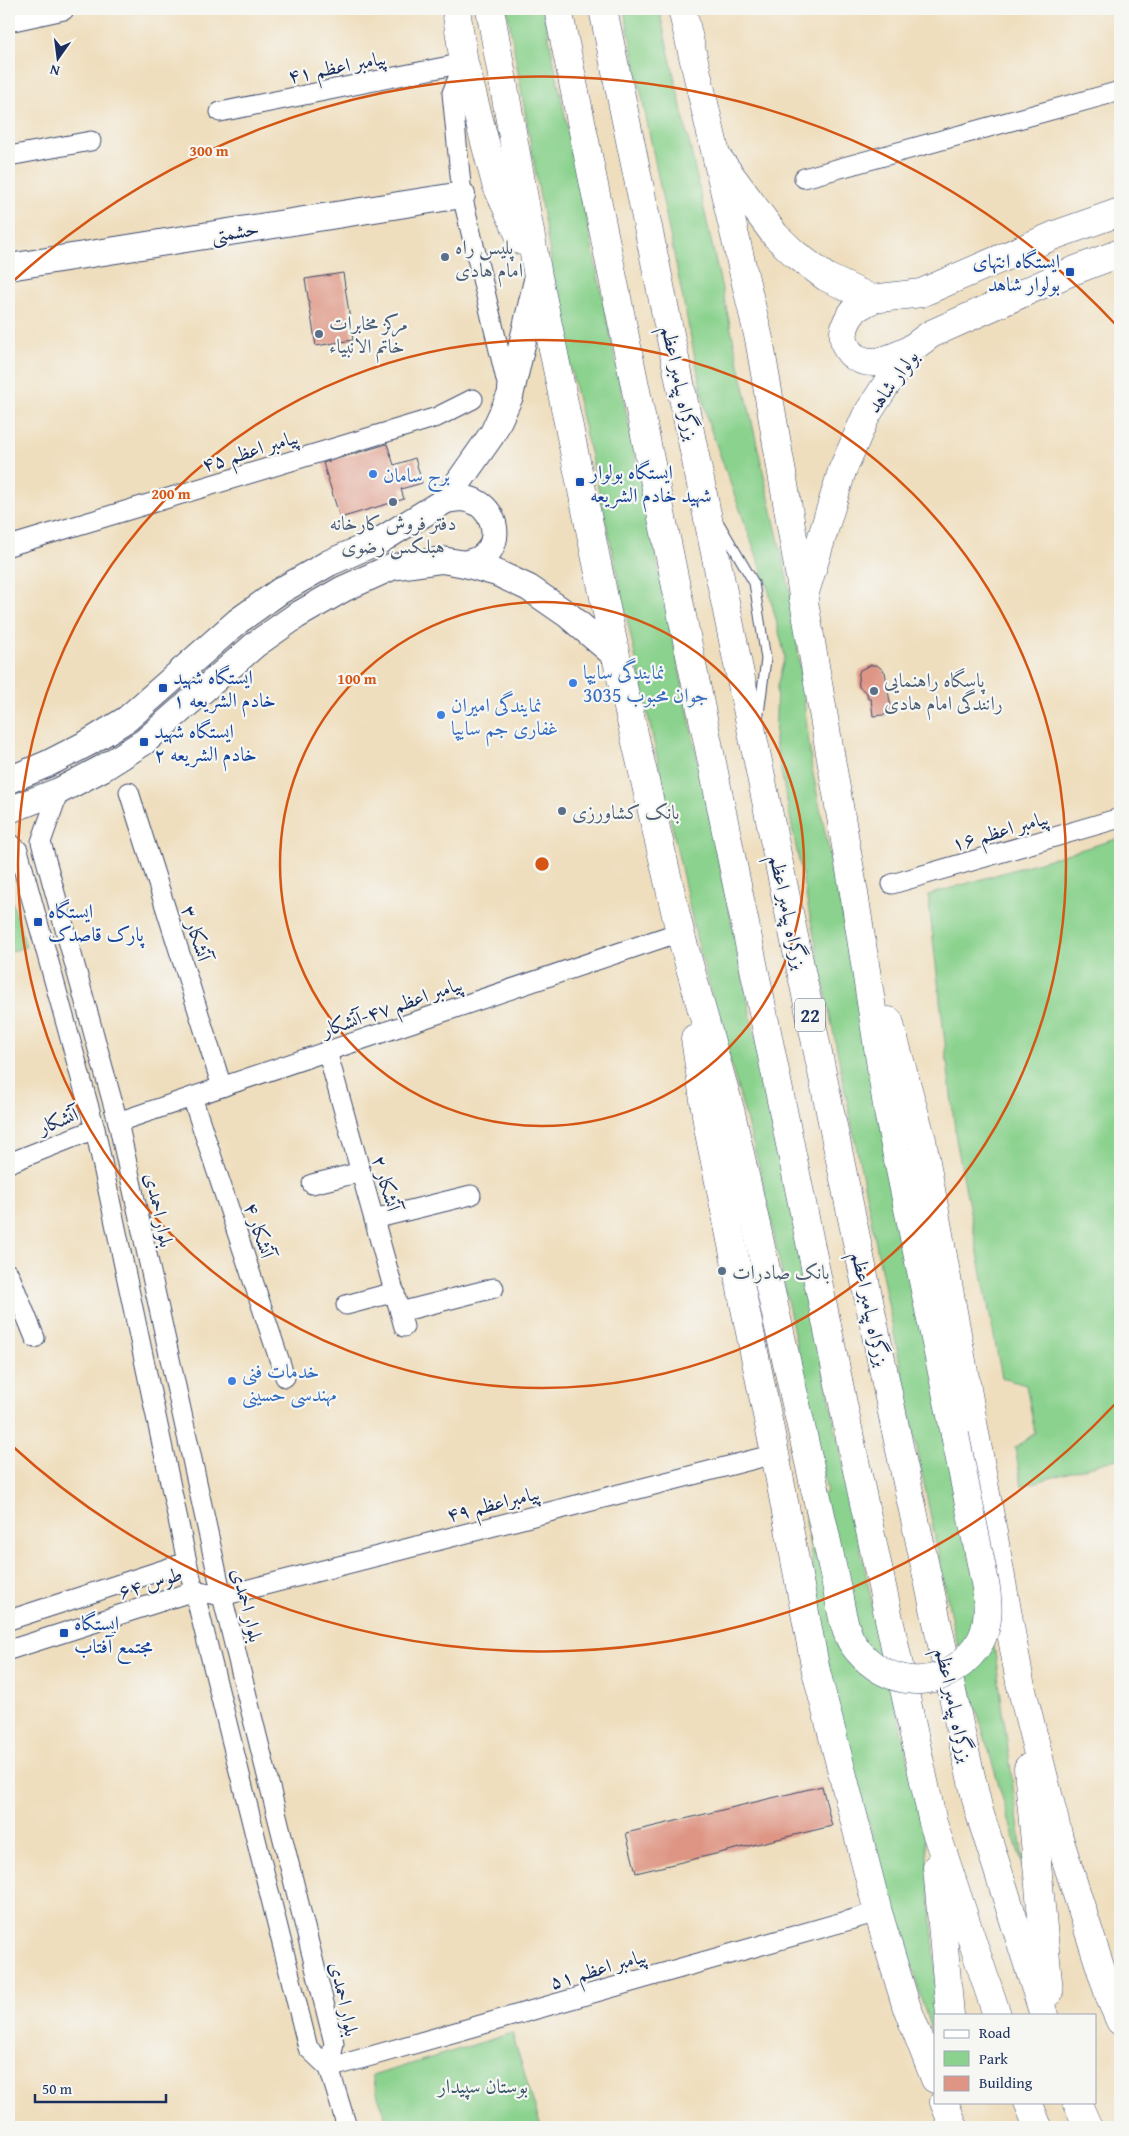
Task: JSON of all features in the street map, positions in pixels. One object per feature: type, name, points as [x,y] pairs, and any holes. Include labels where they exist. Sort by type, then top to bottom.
[{"type":"main road","points":[[456,9],[464,63],[496,184],[538,276]]},
{"type":"main road","points":[[490,9],[538,276],[616,656],[680,932],[731,1113],[844,1619],[851,1641],[865,1660],[885,1674],[908,1680],[932,1679],[954,1670],[972,1655],[984,1634],[989,1612],[986,1588],[888,1112],[854,893],[759,339],[682,9]]},
{"type":"main road","name":"22","points":[[558,9],[850,1438],[934,1823],[997,2014]]},
{"type":"main road","name":"بزرگراه پیامبر اعظم","points":[[603,9],[895,1427],[964,1747],[979,1811],[1044,2014]]},
{"type":"main road","points":[[718,158],[775,235],[795,254],[826,277],[872,299]]},
{"type":"main road","points":[[908,351],[876,362],[856,358],[848,351],[843,340],[848,319],[854,310],[872,299],[921,293],[1054,236],[1120,212]]},
{"type":"main road","name":"بولوار شاهد","points":[[803,599],[842,471],[866,416],[908,351],[931,334],[1070,272],[1120,252]]},
{"type":"main road","points":[[854,893],[922,1140],[1020,1682],[1059,1838],[1110,1998],[1120,2021]]},
{"type":"main road","points":[[680,932],[708,1128],[775,1454],[816,1671],[878,1912],[906,2004],[934,2076]]},
{"type":"main road","points":[[1020,1682],[1051,2014]]},
{"type":"main road","points":[[934,1823],[950,2014]]},
{"type":"main road","points":[[945,2104],[954,2127]]},
{"type":"main road","points":[[960,2104],[966,2127]]},
{"type":"main road","points":[[1029,2104],[1038,2127]]},
{"type":"main road","points":[[1078,2104],[1088,2127]]},
{"type":"street","points":[[9,22],[64,10]]},
{"type":"street","name":"پیامبر اعظم ۴۱","points":[[220,112],[464,63]]},
{"type":"street","points":[[464,63],[452,93],[462,195],[510,396]]},
{"type":"street","points":[[804,178],[1120,91]]},
{"type":"street","points":[[9,156],[91,141]]},
{"type":"street","name":"حشمتی","points":[[9,267],[462,195]]},
{"type":"street","points":[[9,779],[47,764],[127,719],[238,621],[280,591],[329,563],[381,540],[446,500],[493,433],[510,396],[538,276]]},
{"type":"street","name":"پیامبر اعظم ۴۵","points":[[9,546],[437,417],[473,399]]},
{"type":"street","points":[[446,500],[466,498],[481,504],[492,516],[495,532],[491,547],[480,559],[465,564]]},
{"type":"street","points":[[9,810],[60,790],[103,768],[144,742],[256,644],[296,616],[343,589],[392,566],[442,560],[497,573],[529,588],[568,615],[616,656]]},
{"type":"street","points":[[14,846],[41,842],[60,790]]},
{"type":"street","name":"آتشکار ۳","points":[[129,792],[222,1087]]},
{"type":"street","name":"پیامبر اعظم ۱۶","points":[[892,884],[1120,818]]},
{"type":"street","name":"بلوار احمدی","points":[[41,842],[118,1122],[222,1596],[334,2043],[329,2068]]},
{"type":"street","name":"بلوار احمدی","points":[[14,846],[95,1129],[187,1562],[308,2048],[329,2068]]},
{"type":"street","name":"پیامبر اعظم ۴۷-آتشکار","points":[[118,1122],[680,932]]},
{"type":"street","name":"آتشکار ۲","points":[[327,1051],[402,1319],[494,1288]]},
{"type":"street","name":"آتشکار ۴","points":[[192,1097],[285,1377]]},
{"type":"street","name":"آتشکار","points":[[9,1163],[95,1129]]},
{"type":"street","points":[[312,1184],[361,1172]]},
{"type":"street","points":[[374,1219],[471,1195]]},
{"type":"street","points":[[9,1274],[35,1338]]},
{"type":"street","points":[[346,1305],[395,1292]]},
{"type":"street","name":"پیامبراعظم ۴۹","points":[[222,1596],[775,1454]]},
{"type":"street","name":"طوس ۶۴","points":[[9,1620],[187,1562],[222,1596]]},
{"type":"street","name":"طوس ۶۴","points":[[9,1650],[194,1591],[222,1596]]},
{"type":"street","name":"پیامبر اعظم ۵۱","points":[[329,2068],[878,1912]]},
{"type":"street","points":[[329,2068],[347,2127]]},
{"type":"green space","points":[[507,9],[543,9],[876,1623],[925,1829],[939,2014],[934,2014],[934,2041],[833,1705],[804,1506],[827,1492],[761,1173],[697,941],[606,522],[568,357]]},
{"type":"green space","points":[[624,9],[659,9],[792,600],[812,769],[995,1652],[1025,1875],[954,1632],[775,742],[777,686],[785,656],[767,584],[708,422]]},
{"type":"green space","points":[[1120,838],[1120,1458],[1022,1486],[1015,1448],[1035,1433],[1026,1385],[1002,1378],[956,1139],[928,895]]},
{"type":"green space","points":[[9,890],[26,947],[9,952]]},
{"type":"green space","name":"بوستان سپیدار","points":[[512,2033],[541,2127],[388,2127],[372,2076]]},
{"type":"building","points":[[343,273],[353,340],[316,346],[305,279]]},
{"type":"building","name":"برج سامان","points":[[387,444],[394,465],[415,458],[422,483],[401,489],[404,499],[340,518],[323,463]]},
{"type":"building","points":[[871,665],[877,665],[885,672],[892,714],[873,716],[871,699],[868,699],[867,693],[859,687],[858,676],[860,670]]},
{"type":"building","points":[[822,1786],[832,1826],[636,1873],[626,1833]]},
{"type":"place","name":"پلیس راه امام هادی","points":[[445,257]]},
{"type":"place","name":"ایستگاه انتهای بولوار شاهد","points":[[1070,272]]},
{"type":"place","name":"مرکز مخابرات خاتم الانبیاء","points":[[319,334]]},
{"type":"place","name":"برج سامان","points":[[373,474]]},
{"type":"place","name":"ایستگاه بولوار شهید خادم الشریعه","points":[[580,482]]},
{"type":"place","name":"دفتر فروش کارخانه هبلکس رضوی","points":[[393,502]]},
{"type":"place","name":"نمایندگی سایپا جوان محبوب 3035","points":[[573,683]]},
{"type":"place","name":"ایستگاه شهید خادم الشریعه ۱","points":[[163,688]]},
{"type":"place","name":"پاسگاه راهنمایی رانندگی امام هادی","points":[[874,691]]},
{"type":"place","name":"نمایندگی امیران غفاری جم سایپا","points":[[441,715]]},
{"type":"place","name":"ایستگاه شهید خادم الشریعه ۲","points":[[144,742]]},
{"type":"place","name":"بانک کشاورزی","points":[[562,811]]},
{"type":"place","name":"ایستگاه پارک قاصدک","points":[[38,922]]},
{"type":"place","name":"بانک صادرات","points":[[722,1271]]},
{"type":"place","name":"خدمات فنی مهندسی حسینی","points":[[232,1381]]},
{"type":"place","name":"ایستگاه مجتمع آفتاب","points":[[64,1633]]}]
